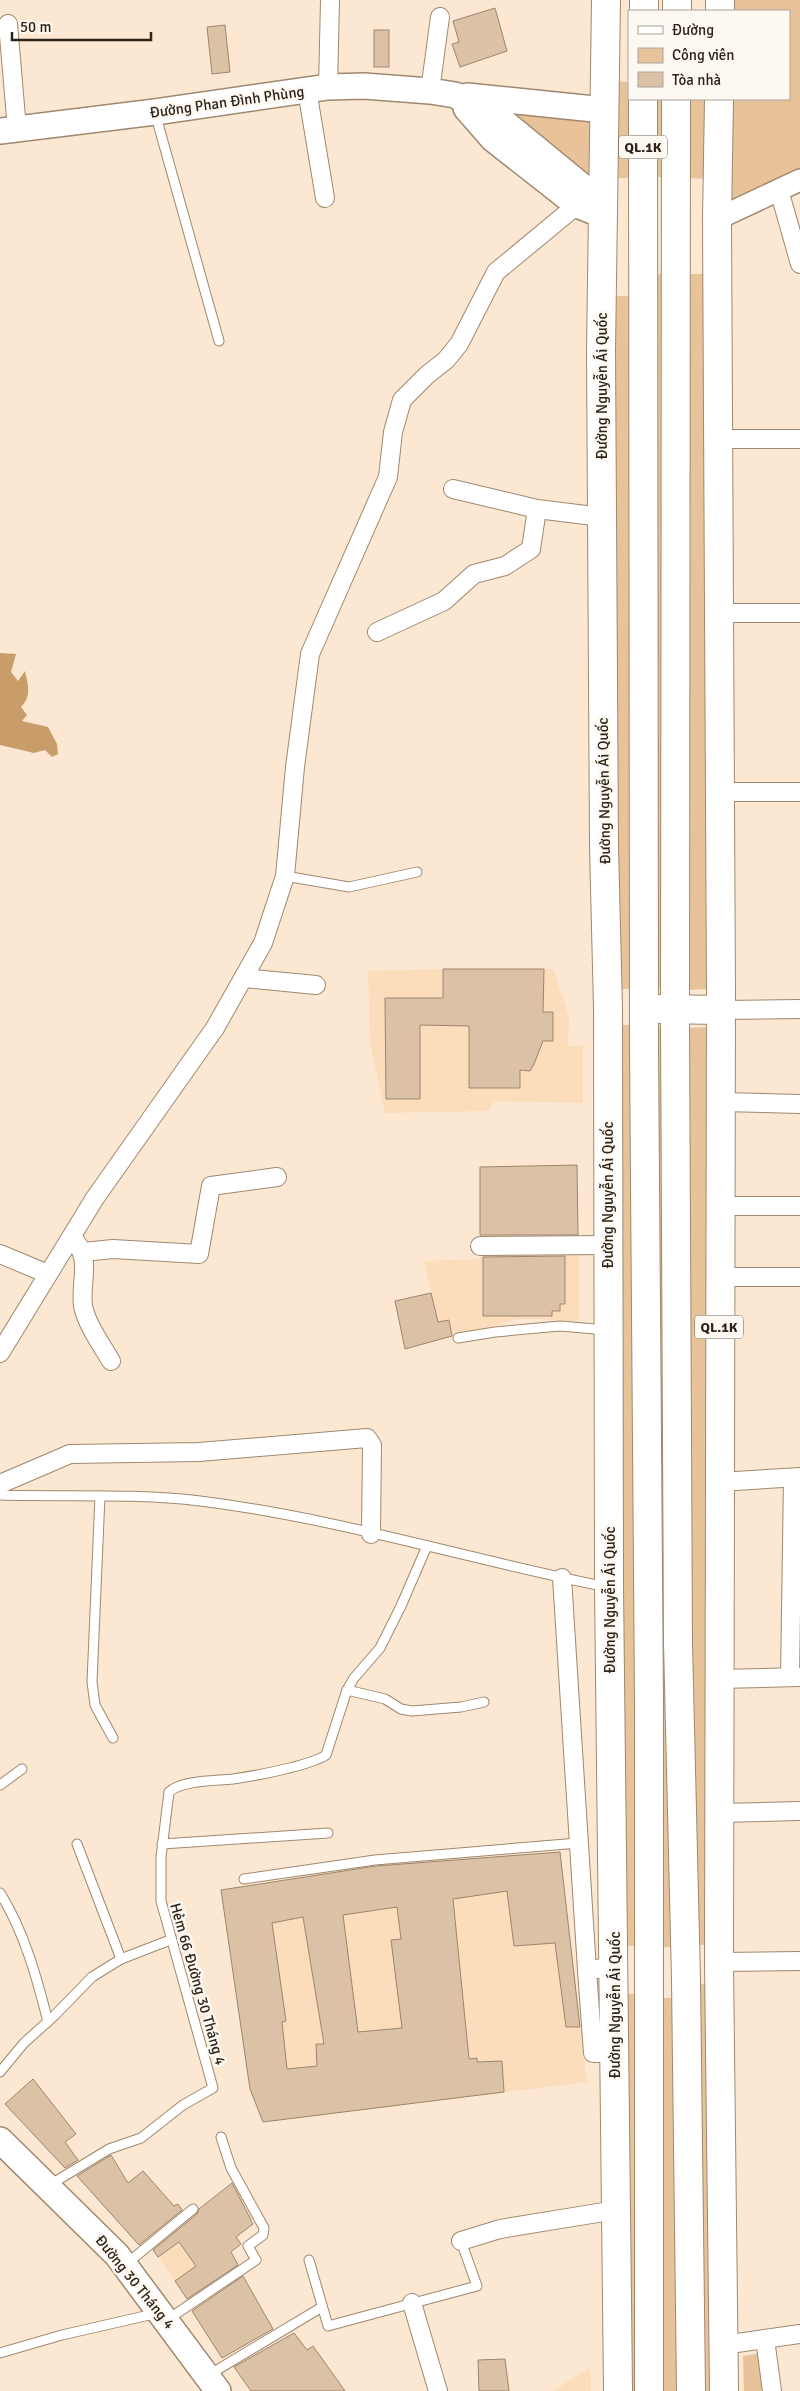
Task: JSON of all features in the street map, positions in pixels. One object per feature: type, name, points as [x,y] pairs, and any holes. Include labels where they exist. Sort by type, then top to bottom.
[{"type":"main road","name":"Đường Nguyễn Ái Quốc","points":[[606,0],[617,43],[604,110],[602,517],[604,847],[608,1008],[610,1587],[618,2391]]},
{"type":"main road","name":"Đường Phan Đình Phùng","points":[[9,130],[317,89],[364,86],[430,91],[455,95],[505,122],[589,192],[602,216]]},
{"type":"main road","points":[[455,95],[604,110]]},
{"type":"main road","points":[[455,95],[493,139],[577,205],[602,216],[717,219]]},
{"type":"main road","name":"QL.1K","points":[[643,100],[644,1009],[649,1675],[649,2391]]},
{"type":"main road","name":"QL.1K","points":[[676,100],[675,1009],[678,1633],[686,1964],[692,2391]]},
{"type":"main road","name":"QL.1K","points":[[719,100],[717,219],[720,439],[721,1102],[718,1678],[724,2391]]},
{"type":"main road","points":[[608,1008],[721,1010]]},
{"type":"main road","points":[[614,1967],[719,1962]]},
{"type":"main road","name":"Đường 30 Tháng 4","points":[[0,2140],[96,2233],[125,2265],[212,2383]]},
{"type":"street","points":[[326,198],[317,89],[330,0]]},
{"type":"street","points":[[430,91],[440,16]]},
{"type":"street","points":[[8,24],[9,130]]},
{"type":"street","points":[[717,219],[800,180]]},
{"type":"street","points":[[779,190],[800,264]]},
{"type":"street","points":[[0,1353],[95,1198],[215,1028],[263,943],[285,876],[295,768],[310,654],[388,477],[393,432],[402,400],[426,375],[446,360],[459,344],[496,272],[577,205]]},
{"type":"street","points":[[720,439],[800,439]]},
{"type":"street","points":[[453,489],[537,509],[602,517]]},
{"type":"street","points":[[377,632],[444,601],[474,574],[505,566],[531,549],[537,509]]},
{"type":"street","points":[[720,613],[800,613]]},
{"type":"street","points":[[721,792],[800,792]]},
{"type":"street","points":[[244,978],[316,985]]},
{"type":"street","points":[[721,1010],[800,1009]]},
{"type":"street","points":[[721,1102],[800,1104]]},
{"type":"street","points":[[83,1252],[113,1249],[199,1254],[210,1186],[277,1177]]},
{"type":"street","points":[[720,1206],[800,1206]]},
{"type":"street","points":[[72,1236],[83,1252],[85,1264],[81,1285],[84,1308],[92,1328],[111,1361]]},
{"type":"street","points":[[480,1246],[609,1245]]},
{"type":"street","points":[[0,1254],[48,1274]]},
{"type":"street","points":[[719,1277],[800,1277]]},
{"type":"street","points":[[0,1484],[70,1454],[199,1452],[366,1438],[372,1445],[371,1534]]},
{"type":"street","points":[[718,1678],[795,1677],[796,1477],[719,1482]]},
{"type":"street","points":[[562,1578],[593,2053],[615,2052]]},
{"type":"street","points":[[720,1813],[800,1811]]},
{"type":"street","points":[[719,1962],[800,1961]]},
{"type":"street","points":[[587,1970],[614,1967]]},
{"type":"street","points":[[461,2242],[500,2229],[616,2210]]},
{"type":"street","points":[[412,2303],[438,2391]]},
{"type":"street","points":[[723,2345],[800,2334]]},
{"type":"street","points":[[764,2339],[772,2391]]},
{"type":"lane","points":[[155,112],[219,341]]},
{"type":"lane","points":[[285,876],[349,887],[417,872]]},
{"type":"lane","points":[[458,1338],[560,1326],[609,1331]]},
{"type":"lane","points":[[0,1495],[100,1496],[200,1501],[273,1512],[562,1578],[610,1587]]},
{"type":"lane","points":[[100,1496],[92,1682],[95,1705],[113,1738]]},
{"type":"lane","name":"Hẻm 66 Đường 30 Tháng 4","points":[[48,2186],[109,2149],[141,2138],[183,2105],[213,2088],[170,1940],[160,1891],[162,1844],[167,1801],[172,1789],[180,1785],[249,1776],[321,1758],[329,1748],[347,1690],[354,1678],[380,1648],[427,1546]]},
{"type":"lane","points":[[347,1690],[385,1700],[401,1709],[412,1711],[461,1707],[484,1702]]},
{"type":"lane","points":[[0,1785],[22,1769]]},
{"type":"lane","points":[[162,1844],[328,1833]]},
{"type":"lane","points":[[244,1879],[375,1860],[578,1843]]},
{"type":"lane","points":[[77,1844],[121,1959]]},
{"type":"lane","points":[[0,1893],[34,1971],[48,2022]]},
{"type":"lane","points":[[0,2072],[24,2043],[48,2022],[87,1981],[121,1959],[170,1940]]},
{"type":"lane","points":[[0,2353],[62,2335],[164,2316],[256,2260],[248,2246],[263,2235],[264,2228],[231,2168],[221,2137]]},
{"type":"lane","points":[[125,2265],[193,2209]]},
{"type":"lane","points":[[309,2260],[328,2326],[476,2286],[461,2242]]},
{"type":"lane","points":[[212,2383],[322,2307]]},
{"type":"shaded area","points":[[0,653],[16,654],[11,672],[18,681],[25,671],[28,694],[21,707],[27,715],[22,721],[48,727],[57,744],[58,754],[52,757],[45,750],[34,753],[0,745]]},
{"type":"shaded area","points":[[553,969],[569,1017],[568,1046],[583,1046],[583,1103],[495,1101],[488,1111],[385,1113],[370,1042],[368,971]]},
{"type":"shaded area","points":[[480,1243],[579,1244],[579,1323],[519,1319],[405,1349],[395,1301],[431,1293],[424,1261],[479,1259]]},
{"type":"shaded area","points":[[560,1852],[587,2082],[263,2122],[250,2089],[221,1890],[377,1866]]},
{"type":"shaded area","points":[[233,2183],[256,2218],[251,2221],[253,2224],[236,2237],[241,2244],[180,2288],[150,2246]]},
{"type":"shaded area","points":[[590,2367],[591,2391],[554,2391],[556,2389]]},
{"type":"green space","points":[[731,0],[800,0],[800,171],[728,203],[730,100],[790,100],[790,10],[731,10]]},
{"type":"green space","points":[[615,81],[628,82],[628,100],[633,100],[632,178],[613,178]]},
{"type":"green space","points":[[653,100],[665,100],[666,177],[652,177]]},
{"type":"green space","points":[[685,100],[709,100],[708,179],[686,178]]},
{"type":"green space","points":[[511,112],[593,120],[592,181]]},
{"type":"green space","points":[[652,274],[665,274],[664,988],[654,988]]},
{"type":"green space","points":[[686,274],[708,274],[711,989],[685,990]]},
{"type":"green space","points":[[612,296],[632,296],[633,989],[618,989]]},
{"type":"green space","points":[[619,1025],[633,1025],[638,1946],[625,1946]]},
{"type":"green space","points":[[654,1027],[665,1027],[675,1947],[659,1947]]},
{"type":"green space","points":[[711,1027],[708,1945],[696,1945],[689,1690],[685,1028]]},
{"type":"green space","points":[[696,1984],[709,1984],[714,2391],[701,2391]]},
{"type":"green space","points":[[625,1994],[638,1994],[638,2391],[629,2391]]},
{"type":"green space","points":[[659,1998],[674,1998],[681,2391],[659,2391]]},
{"type":"green space","points":[[761,2353],[766,2391],[744,2391],[743,2356]]},
{"type":"building","points":[[495,8],[507,51],[460,67],[452,44],[459,42],[453,21]]},
{"type":"building","points":[[225,25],[230,72],[212,74],[207,27]]},
{"type":"building","points":[[374,30],[389,30],[389,67],[374,67]]},
{"type":"building","points":[[443,969],[544,969],[543,1012],[553,1012],[553,1041],[543,1041],[530,1071],[520,1070],[520,1088],[469,1088],[469,1026],[420,1025],[420,1099],[386,1099],[385,998],[443,998]]},
{"type":"building","points":[[577,1165],[578,1235],[480,1235],[480,1167]]},
{"type":"building","points":[[565,1256],[565,1304],[560,1304],[560,1311],[552,1311],[552,1316],[483,1316],[483,1257]]},
{"type":"building","points":[[431,1293],[438,1322],[449,1320],[452,1336],[405,1349],[395,1301]]},
{"type":"building","points":[[560,1852],[580,2027],[566,2027],[555,1943],[514,1946],[507,1891],[453,1899],[469,2059],[477,2058],[477,2062],[502,2061],[504,2092],[263,2122],[250,2089],[221,1890],[376,1866]],"holes":[[[397,1907],[401,1939],[391,1940],[402,2028],[358,2032],[343,1915]],[[303,1917],[324,2044],[316,2044],[317,2066],[287,2069],[282,2022],[286,2021],[272,1923]]]},
{"type":"building","points":[[33,2079],[76,2134],[65,2142],[78,2160],[65,2168],[5,2104]]},
{"type":"building","points":[[111,2155],[128,2183],[143,2171],[174,2206],[178,2204],[182,2210],[139,2245],[77,2176]]},
{"type":"building","points":[[232,2183],[253,2224],[236,2237],[241,2244],[231,2252],[238,2265],[187,2299],[175,2281],[196,2266],[179,2242],[158,2257],[153,2250],[197,2214],[199,2209]]},
{"type":"building","points":[[243,2276],[273,2329],[222,2358],[192,2311]]},
{"type":"building","points":[[294,2333],[307,2350],[313,2346],[345,2391],[251,2391],[234,2367]]},
{"type":"building","points":[[505,2359],[509,2391],[479,2391],[478,2360]]}]
